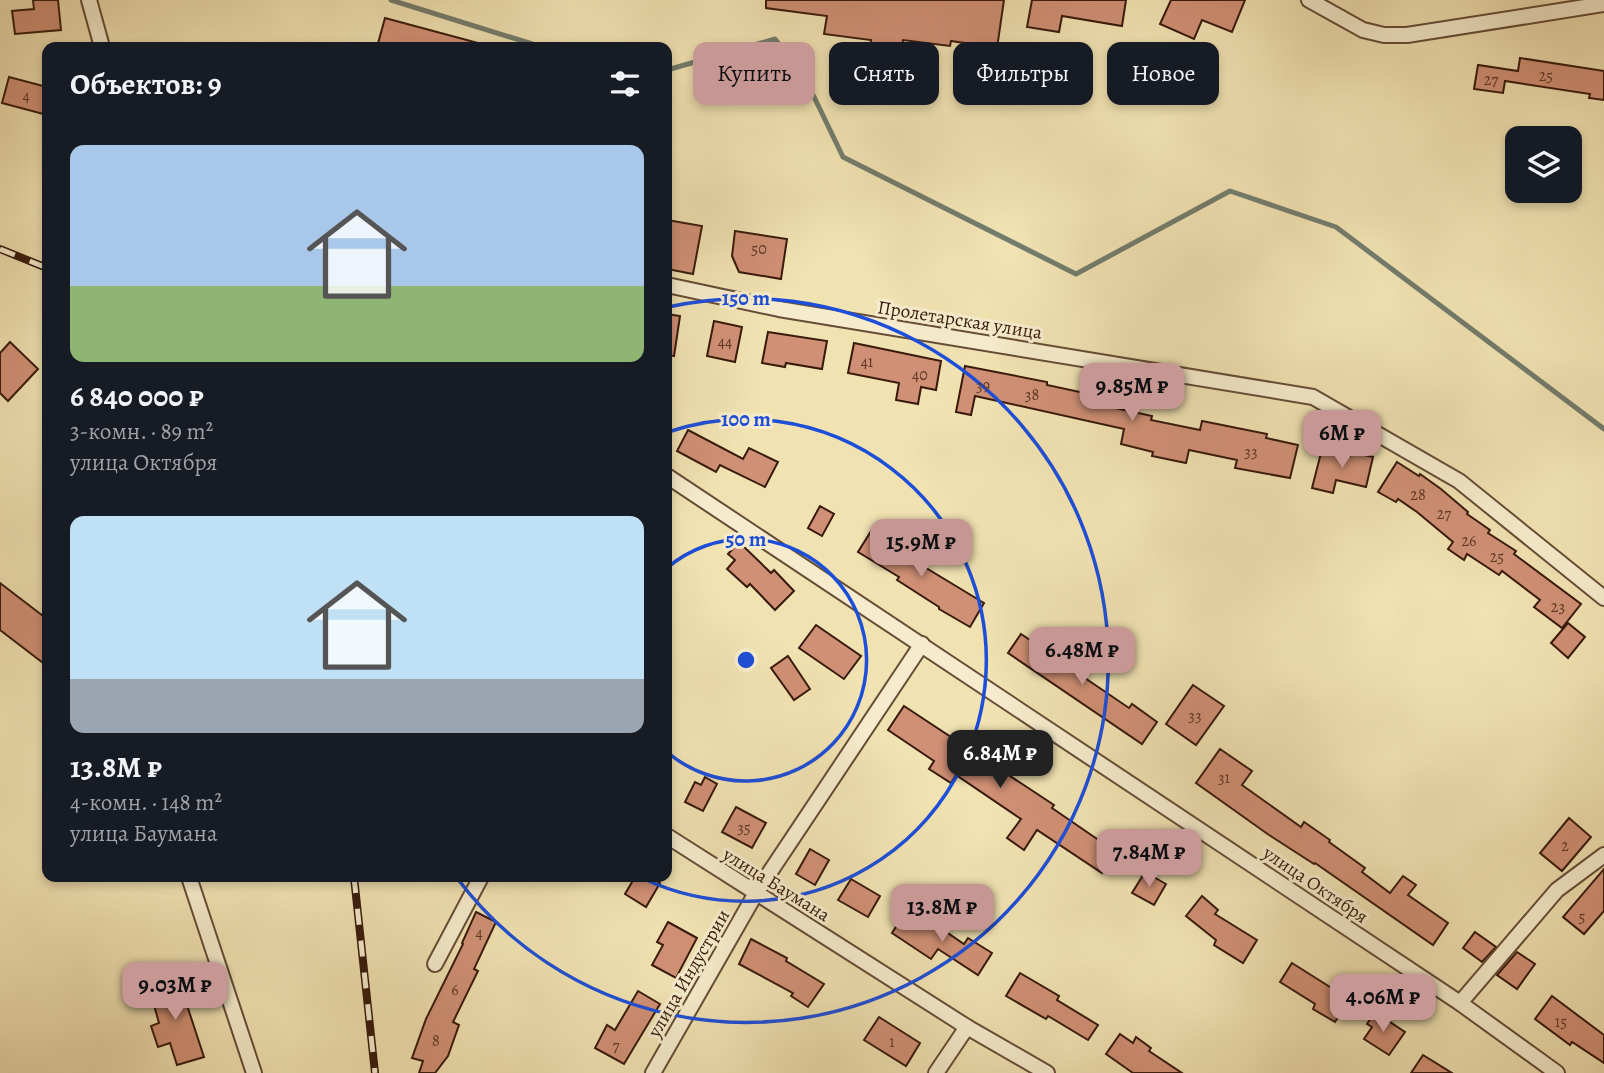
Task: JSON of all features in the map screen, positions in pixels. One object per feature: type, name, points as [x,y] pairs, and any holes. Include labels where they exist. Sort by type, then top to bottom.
[{"type":"street","points":[[89,0],[102,42]]},
{"type":"street","points":[[1309,0],[1363,30],[1384,35],[1407,35],[1604,4]]},
{"type":"street","name":"Пролетарская улица","points":[[672,286],[779,309],[1313,397],[1459,481],[1604,598]]},
{"type":"street","name":"улица Октября","points":[[672,479],[1460,1003],[1557,1073]]},
{"type":"street","name":"улица Индустрии","points":[[653,1073],[756,893],[922,644]]},
{"type":"street","name":"улица Баумана","points":[[672,839],[967,1027],[1047,1073]]},
{"type":"street","points":[[1460,1003],[1557,890],[1604,855]]},
{"type":"street","points":[[191,882],[254,1073]]},
{"type":"street","points":[[435,964],[478,882]]},
{"type":"street","points":[[936,1073],[967,1027]]},
{"type":"building","points":[[33,0],[58,0],[61,30],[15,34],[12,11],[34,9]]},
{"type":"building","points":[[766,0],[1004,0],[998,42],[951,41],[950,46],[939,45],[939,42],[903,40],[871,42],[824,34],[827,16],[766,8]]},
{"type":"building","points":[[1032,0],[1126,0],[1122,26],[1062,16],[1059,32],[1027,27]]},
{"type":"building","points":[[1171,0],[1245,0],[1232,32],[1202,20],[1194,39],[1160,24]]},
{"type":"building","points":[[385,18],[474,42],[378,42]]},
{"type":"building","points":[[1520,58],[1604,71],[1604,100],[1589,98],[1590,94],[1505,81],[1503,93],[1474,89],[1478,65],[1518,71]]},
{"type":"building","points":[[9,77],[42,86],[42,114],[2,103]]},
{"type":"building","points":[[672,221],[702,226],[693,274],[672,270]]},
{"type":"building","points":[[735,231],[787,239],[781,279],[739,272],[732,256]]},
{"type":"building","points":[[672,315],[680,316],[672,356]]},
{"type":"building","points":[[714,321],[742,327],[735,362],[707,356]]},
{"type":"building","points":[[768,332],[827,341],[822,369],[786,363],[785,367],[762,363]]},
{"type":"building","points":[[10,342],[38,369],[8,401],[0,393],[0,353]]},
{"type":"building","points":[[854,343],[941,361],[936,390],[921,387],[918,404],[896,400],[899,383],[848,373]]},
{"type":"building","points":[[965,366],[1047,382],[1047,385],[1108,398],[1106,406],[1152,416],[1151,420],[1200,430],[1202,421],[1267,434],[1266,438],[1298,445],[1290,478],[1235,468],[1237,460],[1189,450],[1186,463],[1152,456],[1153,452],[1121,444],[1124,429],[975,396],[971,415],[956,412]]},
{"type":"building","points":[[688,430],[743,459],[749,448],[778,462],[765,487],[720,465],[716,472],[677,451]]},
{"type":"building","points":[[1322,449],[1350,456],[1351,452],[1373,457],[1366,487],[1336,480],[1333,493],[1312,488]]},
{"type":"building","points":[[1397,462],[1441,489],[1468,512],[1467,514],[1490,530],[1488,533],[1516,551],[1514,554],[1581,604],[1562,628],[1534,607],[1540,600],[1502,571],[1499,575],[1467,554],[1464,560],[1448,549],[1453,542],[1417,512],[1398,499],[1396,502],[1378,492]]},
{"type":"building","points":[[820,506],[834,514],[822,536],[808,528]]},
{"type":"building","points":[[873,528],[901,546],[898,551],[984,603],[970,627],[939,609],[897,580],[899,577],[858,552]]},
{"type":"building","points":[[739,542],[771,573],[774,570],[794,591],[775,610],[750,584],[747,587],[727,569],[735,560],[728,554]]},
{"type":"building","points":[[0,583],[42,615],[42,662],[0,630]]},
{"type":"building","points":[[1568,623],[1585,637],[1568,658],[1551,643]]},
{"type":"building","points":[[816,625],[861,656],[844,679],[799,648]]},
{"type":"building","points":[[1021,634],[1048,652],[1057,638],[1073,649],[1063,663],[1129,708],[1132,704],[1157,722],[1142,744],[1008,653]]},
{"type":"building","points":[[788,656],[810,689],[794,700],[771,668]]},
{"type":"building","points":[[1193,685],[1224,706],[1196,745],[1166,724]]},
{"type":"building","points":[[904,706],[1054,805],[1052,808],[1116,852],[1102,873],[1037,830],[1024,850],[1007,838],[1021,819],[956,775],[951,783],[929,769],[934,761],[888,730]]},
{"type":"building","points":[[1220,749],[1252,771],[1242,785],[1301,827],[1304,822],[1330,840],[1329,842],[1365,868],[1362,872],[1390,893],[1403,876],[1416,885],[1408,895],[1448,923],[1433,945],[1196,783]]},
{"type":"building","points":[[705,777],[717,784],[703,811],[685,802],[695,782],[701,785]]},
{"type":"building","points":[[736,807],[766,823],[752,848],[722,832]]},
{"type":"building","points":[[1569,818],[1591,837],[1562,871],[1540,853]]},
{"type":"building","points":[[810,849],[829,860],[815,885],[796,874]]},
{"type":"building","points":[[1604,869],[1604,911],[1584,934],[1563,917]]},
{"type":"building","points":[[1145,872],[1166,884],[1154,905],[1132,893]]},
{"type":"building","points":[[851,879],[880,896],[868,917],[838,900]]},
{"type":"building","points":[[632,882],[660,883],[646,907],[625,894]]},
{"type":"building","points":[[1202,896],[1218,910],[1215,914],[1257,940],[1243,963],[1214,945],[1216,940],[1186,916]]},
{"type":"building","points":[[476,912],[496,922],[474,969],[478,971],[453,1022],[459,1025],[448,1056],[435,1073],[419,1073],[423,1061],[412,1058],[426,1019]]},
{"type":"building","points":[[923,916],[964,944],[968,938],[992,953],[978,975],[938,949],[931,959],[892,933],[901,919],[915,928]]},
{"type":"building","points":[[668,922],[697,938],[676,978],[652,965],[663,945],[657,942]]},
{"type":"building","points":[[1475,932],[1496,947],[1482,962],[1463,948]]},
{"type":"building","points":[[751,939],[787,958],[786,961],[824,984],[808,1007],[791,996],[793,993],[739,964]]},
{"type":"building","points":[[1517,952],[1535,964],[1517,989],[1497,975]]},
{"type":"building","points":[[1292,963],[1349,999],[1335,1022],[1313,1009],[1315,1004],[1280,982]]},
{"type":"building","points":[[1020,973],[1059,996],[1057,1000],[1098,1025],[1088,1040],[1048,1016],[1046,1019],[1006,996]]},
{"type":"building","points":[[178,978],[204,1057],[177,1065],[170,1043],[158,1047],[151,1026],[159,1023],[149,987]]},
{"type":"building","points":[[638,991],[660,1004],[624,1064],[595,1048],[607,1025],[615,1030]]},
{"type":"building","points":[[1552,996],[1604,1035],[1604,1063],[1572,1042],[1570,1045],[1535,1019]]},
{"type":"building","points":[[1375,1012],[1405,1032],[1389,1055],[1364,1039],[1372,1027],[1367,1024]]},
{"type":"building","points":[[879,1017],[920,1043],[906,1066],[864,1040]]},
{"type":"building","points":[[1120,1034],[1133,1043],[1136,1037],[1151,1048],[1149,1051],[1182,1073],[1133,1073],[1106,1054]]},
{"type":"building","points":[[1423,1055],[1452,1073],[1411,1073]]},
{"type":"waterway","points":[[391,0],[526,42]]},
{"type":"waterway","points":[[672,69],[775,39],[803,74],[843,157],[1076,274],[1230,191],[1336,227],[1604,429]]},
{"type":"railway","points":[[0,249],[42,266]]},
{"type":"railway","points":[[355,882],[375,1073]]}]
